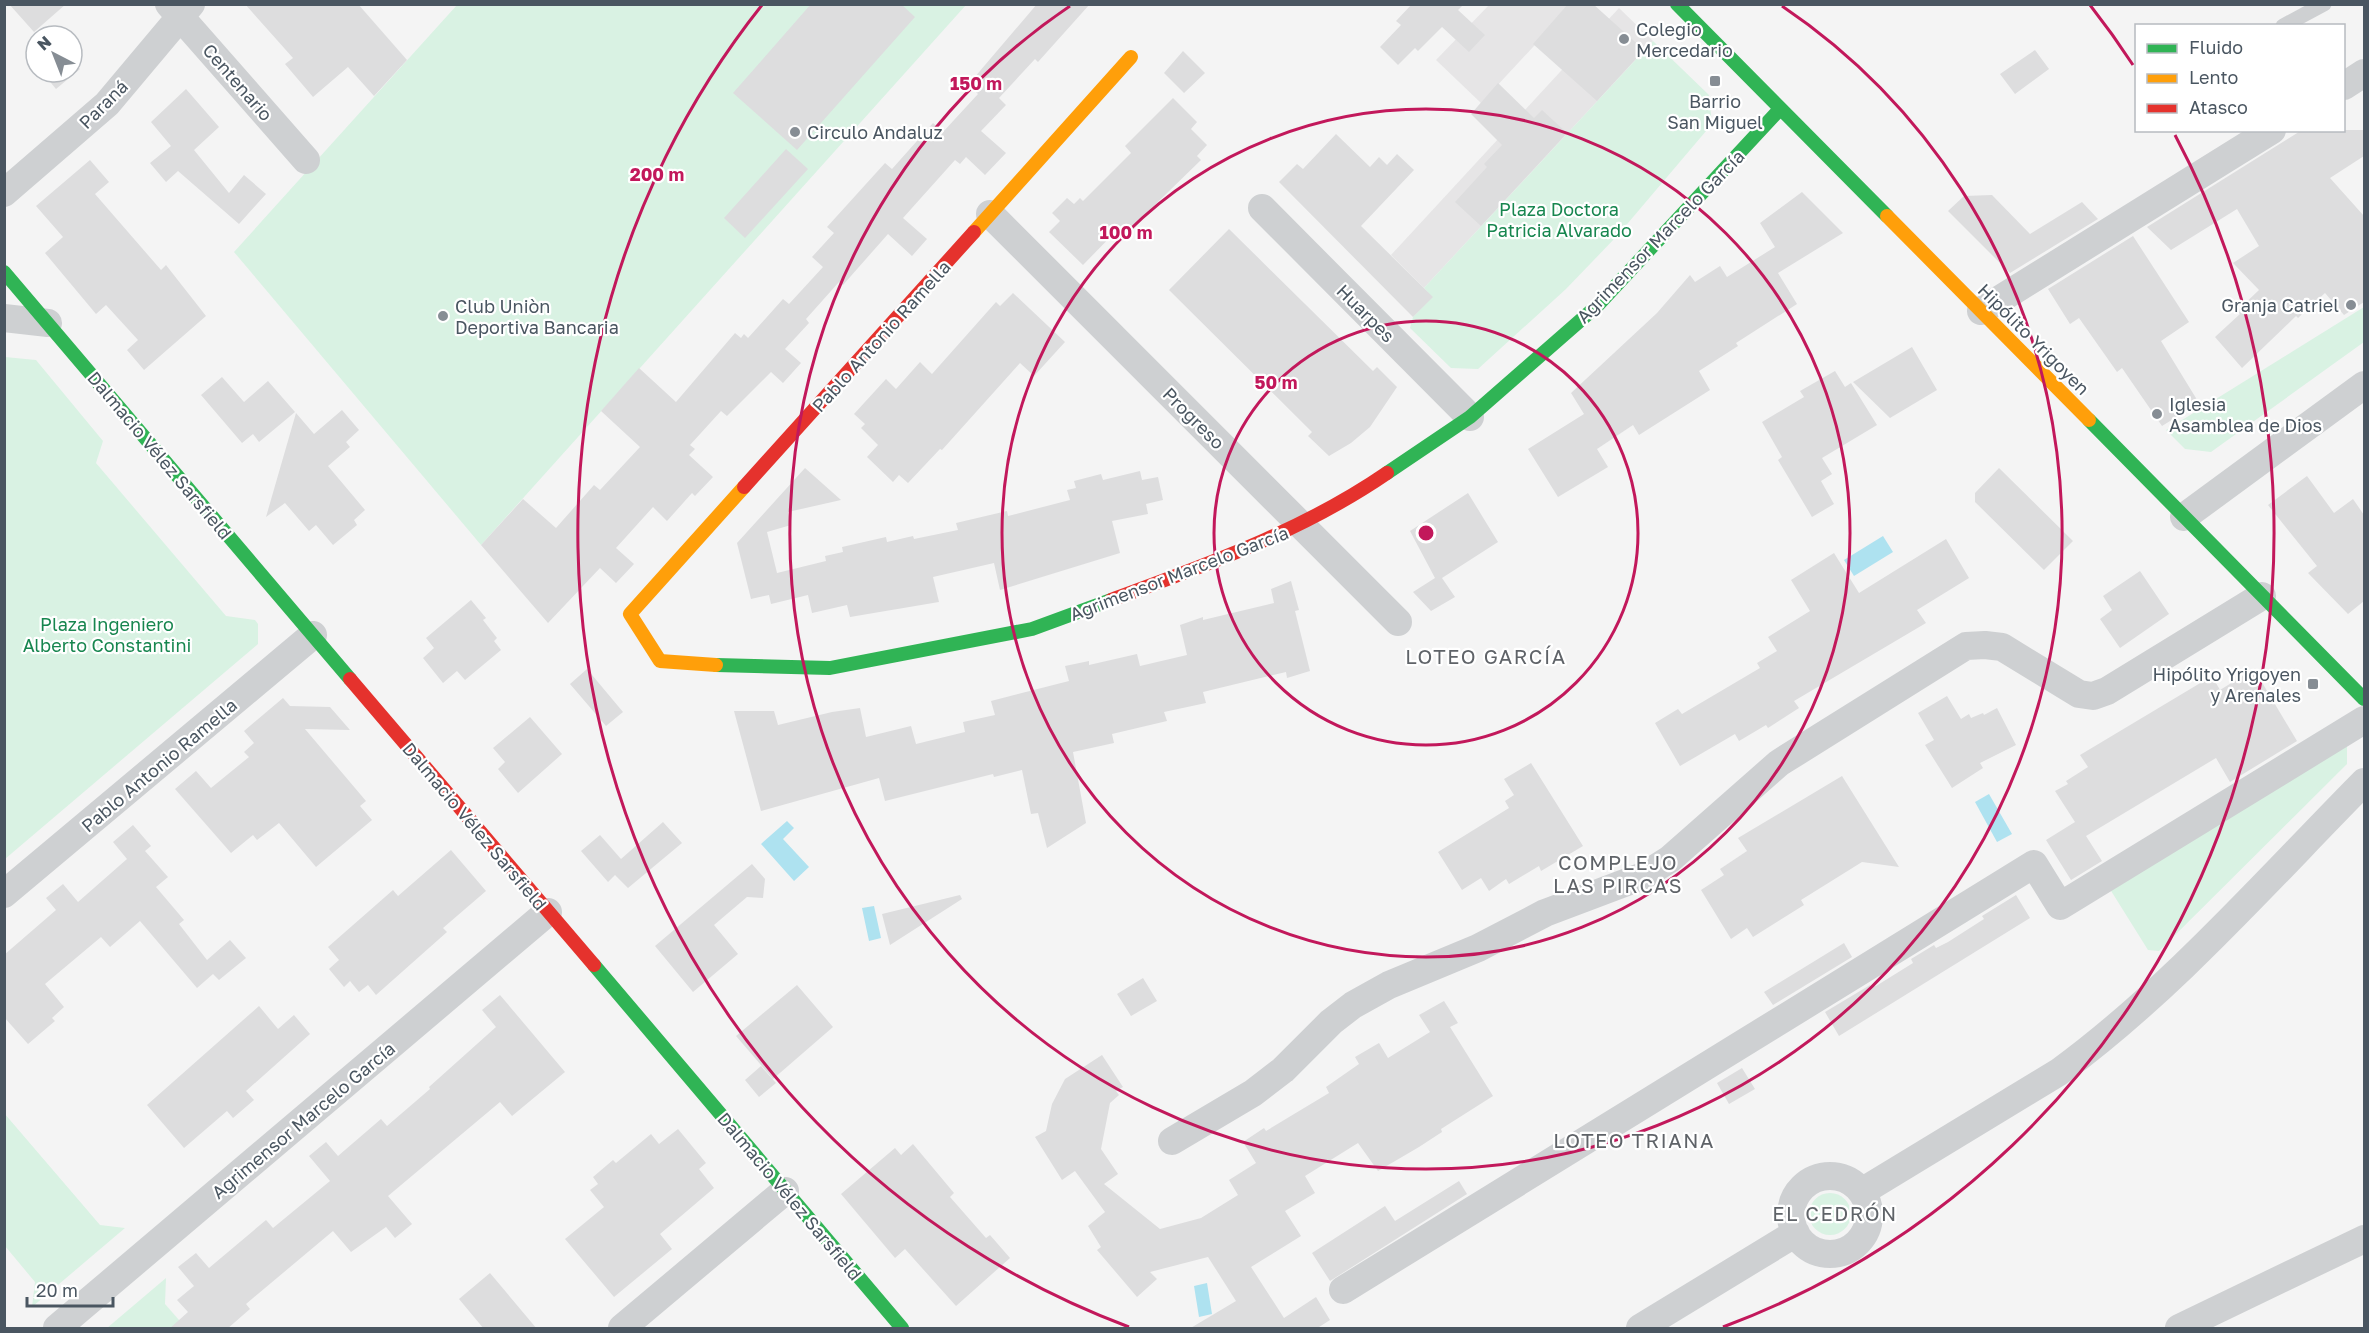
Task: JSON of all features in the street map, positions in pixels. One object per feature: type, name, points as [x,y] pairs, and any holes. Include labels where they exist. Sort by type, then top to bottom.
[{"type":"street","name":"Hipólito Yrigoyen","points":[[1677,4],[2364,699]]},
{"type":"street","name":"Centenario","points":[[180,9],[306,160]]},
{"type":"street","name":"Paraná","points":[[4,193],[107,104],[180,9]]},
{"type":"street","name":"Pablo Antonio Ramella","points":[[630,614],[1131,57]]},
{"type":"street","points":[[2345,85],[2364,73]]},
{"type":"street","name":"Agrimensor Marcelo García","points":[[630,614],[660,661],[731,666],[830,668],[1032,629],[1223,559],[1301,525],[1343,503],[1470,417],[1598,305],[1780,109]]},
{"type":"street","points":[[1980,311],[2269,132]]},
{"type":"street","name":"Huarpes","points":[[1262,208],[1470,417]]},
{"type":"street","name":"Progreso","points":[[990,214],[1398,622]]},
{"type":"street","name":"Dalmacio Vélez Sarsfield","points":[[4,272],[902,1329]]},
{"type":"street","points":[[4,318],[48,323]]},
{"type":"street","points":[[2184,517],[2364,385]]},
{"type":"street","points":[[1172,1141],[1253,1093],[1283,1070],[1331,1022],[1353,1005],[1389,985],[1478,948],[1545,913],[1643,876],[1670,859],[1779,764],[1966,646],[2002,647],[2065,687],[2094,696],[2107,691],[2262,596]]},
{"type":"street","name":"Pablo Antonio Ramella","points":[[4,894],[313,635]]},
{"type":"street","points":[[1343,1290],[2034,864],[2060,906],[2364,720]]},
{"type":"street","points":[[1863,1191],[2059,1072],[2085,1053],[2168,980],[2364,782]]},
{"type":"street","name":"Agrimensor Marcelo García","points":[[57,1329],[548,912]]},
{"type":"street","points":[[1835,1175],[1850,1180],[1863,1191],[1869,1206],[1869,1223],[1863,1238],[1850,1249],[1834,1254],[1818,1252],[1804,1244],[1796,1233],[1791,1215],[1794,1198],[1804,1185],[1818,1177],[1835,1175]]},
{"type":"street","points":[[622,1329],[785,1191]]},
{"type":"street","points":[[1640,1329],[1796,1233]]},
{"type":"street","points":[[2179,1329],[2364,1239]]},
{"type":"lane","points":[[2287,24],[2324,4]]},
{"type":"shaded area","points":[[1489,5],[1572,5],[1481,103],[1436,60]]},
{"type":"shaded area","name":"Colegio Mercedario","points":[[1619,8],[1653,41],[1424,288],[1391,255]]},
{"type":"green space","points":[[457,5],[966,5],[481,545],[234,252]]},
{"type":"green space","name":"Plaza Doctora Patricia Alvarado","points":[[1653,41],[1709,95],[1712,124],[1617,236],[1566,289],[1478,369],[1451,368],[1410,328],[1413,317],[1432,297],[1424,288]]},
{"type":"green space","points":[[2364,307],[2364,342],[2211,452],[2185,449],[2166,430]]},
{"type":"green space","name":"Plaza Ingeniero Alberto Constantini","points":[[5,357],[36,360],[103,441],[96,463],[226,616],[255,620],[258,624],[258,644],[5,859]]},
{"type":"green space","points":[[2347,738],[2347,764],[2159,951],[2148,950],[2108,886]]},
{"type":"green space","points":[[4,1113],[100,1225],[125,1228],[32,1307],[35,1282],[5,1246]]},
{"type":"green space","points":[[1830,1193],[1845,1199],[1851,1214],[1845,1229],[1830,1235],[1815,1229],[1809,1214],[1815,1199]]},
{"type":"green space","points":[[166,1278],[165,1304],[186,1328],[107,1328]]},
{"type":"water","points":[[1883,536],[1893,552],[1854,576],[1844,560]]},
{"type":"water","points":[[1989,794],[2012,834],[1997,842],[1975,802]]},
{"type":"water","points":[[787,821],[794,828],[783,839],[809,867],[794,881],[761,844]]},
{"type":"water","points":[[874,906],[881,938],[869,941],[862,908]]},
{"type":"water","points":[[1207,1283],[1212,1314],[1199,1317],[1194,1286]]},
{"type":"building","points":[[9,4],[66,4],[43,24],[27,24]]},
{"type":"building","points":[[245,4],[358,4],[407,60],[374,96],[348,67],[313,97],[285,64],[293,58]]},
{"type":"building","points":[[811,4],[901,4],[915,17],[797,150],[733,93]]},
{"type":"building","points":[[1037,4],[1090,4],[1038,62],[1035,59],[999,98],[1006,105],[981,131],[1006,153],[985,175],[966,157],[960,164],[955,160],[903,218],[927,239],[912,256],[888,234],[843,285],[839,282],[806,319],[809,323],[785,349],[801,363],[783,383],[771,372],[727,416],[721,411],[690,445],[695,449],[689,455],[713,477],[695,496],[692,493],[667,521],[653,507],[616,548],[634,564],[616,583],[600,568],[548,623],[481,545],[523,499],[556,528],[594,485],[600,490],[640,447],[601,411],[639,368],[676,402],[735,333],[741,338],[744,334],[748,338],[783,299],[789,304],[823,267],[812,257],[834,233],[827,227],[885,163],[892,169],[933,123],[943,132],[978,94],[968,85]]},
{"type":"building","points":[[1412,4],[1464,4],[1458,10],[1485,35],[1469,52],[1442,27],[1418,51],[1415,48],[1398,65],[1380,47],[1401,25],[1396,21]]},
{"type":"building","points":[[1568,4],[1593,4],[1644,50],[1597,101],[1533,44]]},
{"type":"building","points":[[2035,50],[2049,69],[2015,94],[2000,74]]},
{"type":"building","points":[[1183,51],[1205,73],[1184,93],[1164,73]]},
{"type":"building","points":[[1498,83],[1534,118],[1542,110],[1567,133],[1481,226],[1455,202],[1487,167],[1484,164],[1502,145],[1471,114]]},
{"type":"building","points":[[52,84],[62,84],[56,89]]},
{"type":"building","points":[[186,89],[219,127],[194,150],[229,193],[244,175],[266,194],[239,224],[178,171],[166,182],[150,163],[171,146],[151,122]]},
{"type":"building","points":[[1173,98],[1197,122],[1191,129],[1207,145],[1197,156],[1201,160],[1127,232],[1121,226],[1083,265],[1049,232],[1060,221],[1052,213],[1067,198],[1074,204],[1080,198],[1083,201],[1131,153],[1125,146]]},
{"type":"building","points":[[2364,130],[2364,156],[2330,178],[2364,216],[2364,302],[2344,315],[2325,293],[2298,318],[2296,316],[2242,368],[2215,337],[2240,314],[2237,311],[2259,290],[2233,263],[2259,246],[2237,209],[2171,250],[2147,227],[2299,132]]},
{"type":"building","points":[[1336,134],[1370,167],[1379,157],[1387,165],[1397,154],[1414,170],[1361,226],[1433,297],[1413,317],[1279,182],[1297,164],[1303,169]]},
{"type":"building","points":[[786,149],[808,169],[745,238],[724,218]]},
{"type":"building","points":[[90,160],[109,182],[95,194],[161,270],[166,265],[206,316],[144,370],[127,350],[138,340],[106,305],[96,314],[45,253],[63,237],[36,206]]},
{"type":"building","points":[[1802,192],[1843,233],[1778,273],[1797,304],[1736,343],[1738,346],[1699,371],[1710,390],[1639,435],[1633,425],[1597,449],[1608,467],[1558,497],[1528,449],[1584,414],[1571,393],[1657,313],[1690,275],[1695,282],[1720,266],[1727,277],[1775,247],[1760,223]]},
{"type":"building","points":[[1992,195],[2030,234],[2082,202],[2098,219],[2010,273],[1948,211],[1964,196]]},
{"type":"building","points":[[1229,229],[1373,371],[1377,367],[1397,387],[1370,427],[1351,443],[1329,456],[1308,436],[1312,432],[1169,290]]},
{"type":"building","points":[[2133,236],[2189,322],[2161,341],[2199,403],[2162,426],[2122,368],[2117,372],[2079,318],[2070,324],[2048,289]]},
{"type":"building","points":[[1013,293],[1065,342],[1034,376],[1020,363],[942,450],[940,449],[908,483],[899,475],[893,482],[867,457],[878,445],[861,428],[865,424],[854,414],[886,379],[896,389],[920,362],[932,374],[996,302],[1000,306]]},
{"type":"building","points":[[1912,347],[1937,390],[1890,418],[1853,382]]},
{"type":"building","points":[[1835,371],[1845,387],[1851,383],[1877,425],[1822,458],[1832,474],[1821,481],[1834,504],[1812,517],[1778,460],[1782,457],[1762,422],[1804,397],[1800,391]]},
{"type":"building","points":[[222,377],[244,402],[268,381],[295,412],[259,442],[253,434],[242,443],[201,395]]},
{"type":"building","points":[[342,410],[359,430],[346,442],[350,447],[328,466],[365,510],[354,520],[357,525],[333,545],[316,525],[309,531],[285,503],[266,517],[296,413],[314,434]]},
{"type":"building","points":[[805,468],[841,500],[788,512],[791,525],[767,532],[777,573],[826,561],[825,556],[843,552],[842,547],[886,537],[887,542],[958,530],[956,523],[1007,511],[1008,516],[1070,500],[1067,490],[1076,488],[1074,481],[1101,474],[1103,480],[1140,471],[1142,480],[1158,477],[1163,500],[1146,504],[1148,514],[1112,521],[1120,553],[1000,590],[994,563],[933,577],[939,602],[850,617],[847,605],[812,613],[808,595],[771,604],[769,595],[751,599],[737,543]]},
{"type":"building","points":[[1999,468],[2073,541],[2044,570],[1975,502],[1975,493]]},
{"type":"building","points":[[2307,476],[2334,513],[2353,499],[2364,515],[2364,601],[2348,614],[2308,573],[2317,566],[2268,505]]},
{"type":"building","points":[[1468,493],[1498,542],[1442,578],[1455,597],[1431,611],[1413,592],[1435,578],[1410,531]]},
{"type":"building","points":[[1946,539],[1969,578],[1917,610],[1926,623],[1794,701],[1799,708],[1768,728],[1766,725],[1739,741],[1735,734],[1680,766],[1655,723],[1678,709],[1682,714],[1760,668],[1757,663],[1777,651],[1768,637],[1810,611],[1791,580],[1834,553],[1859,593]]},
{"type":"building","points":[[2140,571],[2169,614],[2120,648],[2100,619],[2112,610],[2103,596]]},
{"type":"building","points":[[1291,581],[1299,610],[1295,611],[1310,671],[1287,678],[1286,672],[1203,692],[1206,703],[1164,712],[1167,721],[1112,734],[1114,743],[1073,752],[1086,823],[1047,848],[1038,813],[1031,814],[1022,770],[994,777],[993,774],[885,801],[879,778],[761,811],[734,711],[774,711],[778,725],[860,708],[866,737],[911,726],[916,744],[965,732],[963,722],[995,715],[991,701],[1069,681],[1065,666],[1089,661],[1089,665],[1137,654],[1140,666],[1187,655],[1180,625],[1203,617],[1203,620],[1274,603],[1271,589]]},
{"type":"building","points":[[471,600],[486,618],[483,620],[497,638],[494,641],[501,650],[465,680],[457,671],[443,683],[423,658],[434,648],[426,638]]},
{"type":"building","points":[[587,669],[623,712],[606,726],[570,684]]},
{"type":"building","points":[[2254,669],[2297,741],[2230,782],[2216,758],[2086,836],[2102,861],[2071,880],[2046,840],[2075,822],[2055,791],[2068,784],[2066,781],[2088,767],[2080,755],[2212,676],[2220,690]]},
{"type":"building","points":[[1947,696],[1961,719],[1969,714],[1971,718],[1983,713],[1984,715],[1997,708],[2016,745],[1980,763],[1983,768],[1952,788],[1925,745],[1934,740],[1918,713]]},
{"type":"building","points":[[283,698],[290,706],[330,707],[350,730],[305,729],[366,801],[360,806],[372,820],[316,867],[279,823],[257,840],[253,835],[231,853],[175,789],[196,771],[211,788],[249,757],[244,752],[254,743],[244,731]]},
{"type":"building","points":[[530,717],[562,754],[518,793],[498,769],[505,762],[493,748]]},
{"type":"building","points":[[1531,763],[1583,846],[1541,871],[1539,866],[1509,884],[1506,879],[1489,891],[1481,878],[1462,890],[1438,852],[1509,808],[1505,801],[1514,795],[1504,779]]},
{"type":"building","points":[[1842,776],[1899,867],[1862,862],[1801,900],[1804,905],[1753,937],[1747,928],[1731,939],[1701,890],[1724,875],[1720,869],[1747,851],[1738,838]]},
{"type":"building","points":[[663,822],[682,843],[628,888],[615,875],[608,882],[581,851],[600,835],[621,859]]},
{"type":"building","points":[[133,825],[151,846],[145,851],[168,877],[156,887],[184,920],[179,924],[207,960],[230,940],[246,958],[219,980],[213,974],[197,988],[140,921],[110,947],[101,937],[45,984],[64,1007],[52,1018],[55,1021],[28,1044],[4,1017],[4,955],[56,910],[46,898],[63,884],[78,902],[127,859],[113,842]]},
{"type":"building","points":[[451,850],[486,891],[443,928],[447,932],[376,995],[368,985],[359,992],[350,981],[344,987],[329,969],[339,960],[328,947],[393,890],[398,896]]},
{"type":"building","points":[[752,864],[765,879],[763,898],[747,897],[714,925],[738,954],[693,992],[655,946]]},
{"type":"building","points":[[960,895],[962,899],[890,945],[882,914]]},
{"type":"building","points":[[2016,895],[2030,918],[1839,1036],[1825,1012],[1870,985],[1871,987],[1876,986],[1913,963],[1911,959],[1934,945],[1936,948],[1948,942],[1984,919],[1982,916]]},
{"type":"building","points":[[1844,943],[1852,957],[1773,1005],[1764,992]]},
{"type":"building","points":[[1143,978],[1157,1001],[1131,1016],[1117,994]]},
{"type":"building","points":[[797,985],[833,1027],[773,1079],[736,1036]]},
{"type":"building","points":[[500,995],[565,1072],[512,1116],[500,1102],[388,1196],[412,1224],[395,1238],[386,1227],[351,1252],[333,1231],[246,1304],[250,1309],[227,1329],[169,1329],[188,1312],[177,1300],[194,1286],[178,1267],[196,1253],[209,1268],[266,1220],[273,1228],[330,1181],[309,1156],[326,1142],[338,1156],[381,1119],[387,1126],[496,1027],[482,1010]]},
{"type":"building","points":[[1444,1001],[1458,1023],[1450,1027],[1493,1096],[1441,1129],[1442,1132],[1419,1147],[1378,1171],[1358,1143],[1305,1176],[1315,1193],[1285,1211],[1301,1236],[1251,1267],[1284,1318],[1316,1297],[1330,1320],[1316,1329],[1189,1329],[1236,1301],[1208,1257],[1150,1272],[1157,1279],[1137,1297],[1097,1250],[1101,1247],[1088,1226],[1105,1212],[1075,1171],[1062,1180],[1035,1137],[1046,1131],[1052,1104],[1065,1079],[1102,1055],[1123,1087],[1116,1091],[1119,1095],[1110,1103],[1101,1149],[1118,1174],[1104,1184],[1160,1229],[1201,1218],[1238,1195],[1229,1180],[1256,1163],[1243,1142],[1264,1128],[1266,1131],[1329,1093],[1326,1087],[1359,1064],[1355,1057],[1379,1043],[1388,1058],[1430,1032],[1419,1015]]},
{"type":"building","points":[[259,1006],[278,1029],[294,1015],[310,1034],[246,1091],[254,1100],[233,1118],[227,1111],[184,1148],[147,1105]]},
{"type":"building","points":[[761,1066],[776,1083],[759,1097],[745,1080]]},
{"type":"building","points":[[1742,1068],[1755,1089],[1729,1104],[1717,1083]]},
{"type":"building","points":[[678,1129],[706,1163],[699,1169],[714,1188],[660,1234],[672,1249],[614,1297],[565,1239],[604,1207],[590,1190],[598,1184],[593,1177],[613,1160],[616,1163],[651,1134],[659,1144]]},
{"type":"building","points":[[913,1144],[954,1193],[950,1197],[986,1238],[990,1235],[1010,1258],[956,1306],[905,1249],[895,1258],[841,1194],[895,1148],[901,1155]]},
{"type":"building","points":[[1459,1181],[1467,1194],[1330,1281],[1312,1253],[1385,1206],[1395,1221]]},
{"type":"building","points":[[490,1273],[537,1329],[484,1329],[459,1299]]},
{"type":"traffic: fast","points":[[1677,4],[1887,216]]},
{"type":"traffic: fast","points":[[1387,473],[1470,417],[1598,305],[1780,109]]},
{"type":"traffic: fast","points":[[4,272],[350,679]]},
{"type":"traffic: fast","points":[[2089,420],[2364,699]]},
{"type":"traffic: fast","points":[[716,665],[830,668],[1032,629],[1111,600]]},
{"type":"traffic: fast","points":[[594,965],[902,1328]]},
{"type":"traffic: slow","points":[[974,232],[1131,57]]},
{"type":"traffic: slow","points":[[1887,216],[2089,420]]},
{"type":"traffic: slow","points":[[716,665],[660,661],[630,614],[744,487]]},
{"type":"traffic: jam","points":[[744,487],[974,232]]},
{"type":"traffic: jam","points":[[1111,600],[1218,560],[1287,530],[1321,513],[1387,473]]},
{"type":"traffic: jam","points":[[350,679],[594,965]]},
{"type":"place","name":"Colegio Mercedario","points":[[1624,39]]},
{"type":"place","name":"Barrio San Miguel","points":[[1715,81]]},
{"type":"place","name":"Circulo Andaluz","points":[[795,132]]},
{"type":"place","name":"Granja Catriel","points":[[2351,305]]},
{"type":"place","name":"Club Uniòn Deportiva Bancaria","points":[[443,316]]},
{"type":"place","name":"Iglesia Asamblea de Dios","points":[[2157,414]]},
{"type":"place","name":"Hipólito Yrigoyen y Arenales","points":[[2313,684]]},
{"type":"district","name":"LOTEO GARCÍA","points":[[1486,656]]},
{"type":"district","name":"COMPLEJO LAS PIRCAS","points":[[1618,874]]},
{"type":"district","name":"LOTEO TRIANA","points":[[1634,1140]]},
{"type":"district","name":"EL CEDRÓN","points":[[1835,1213]]}]
